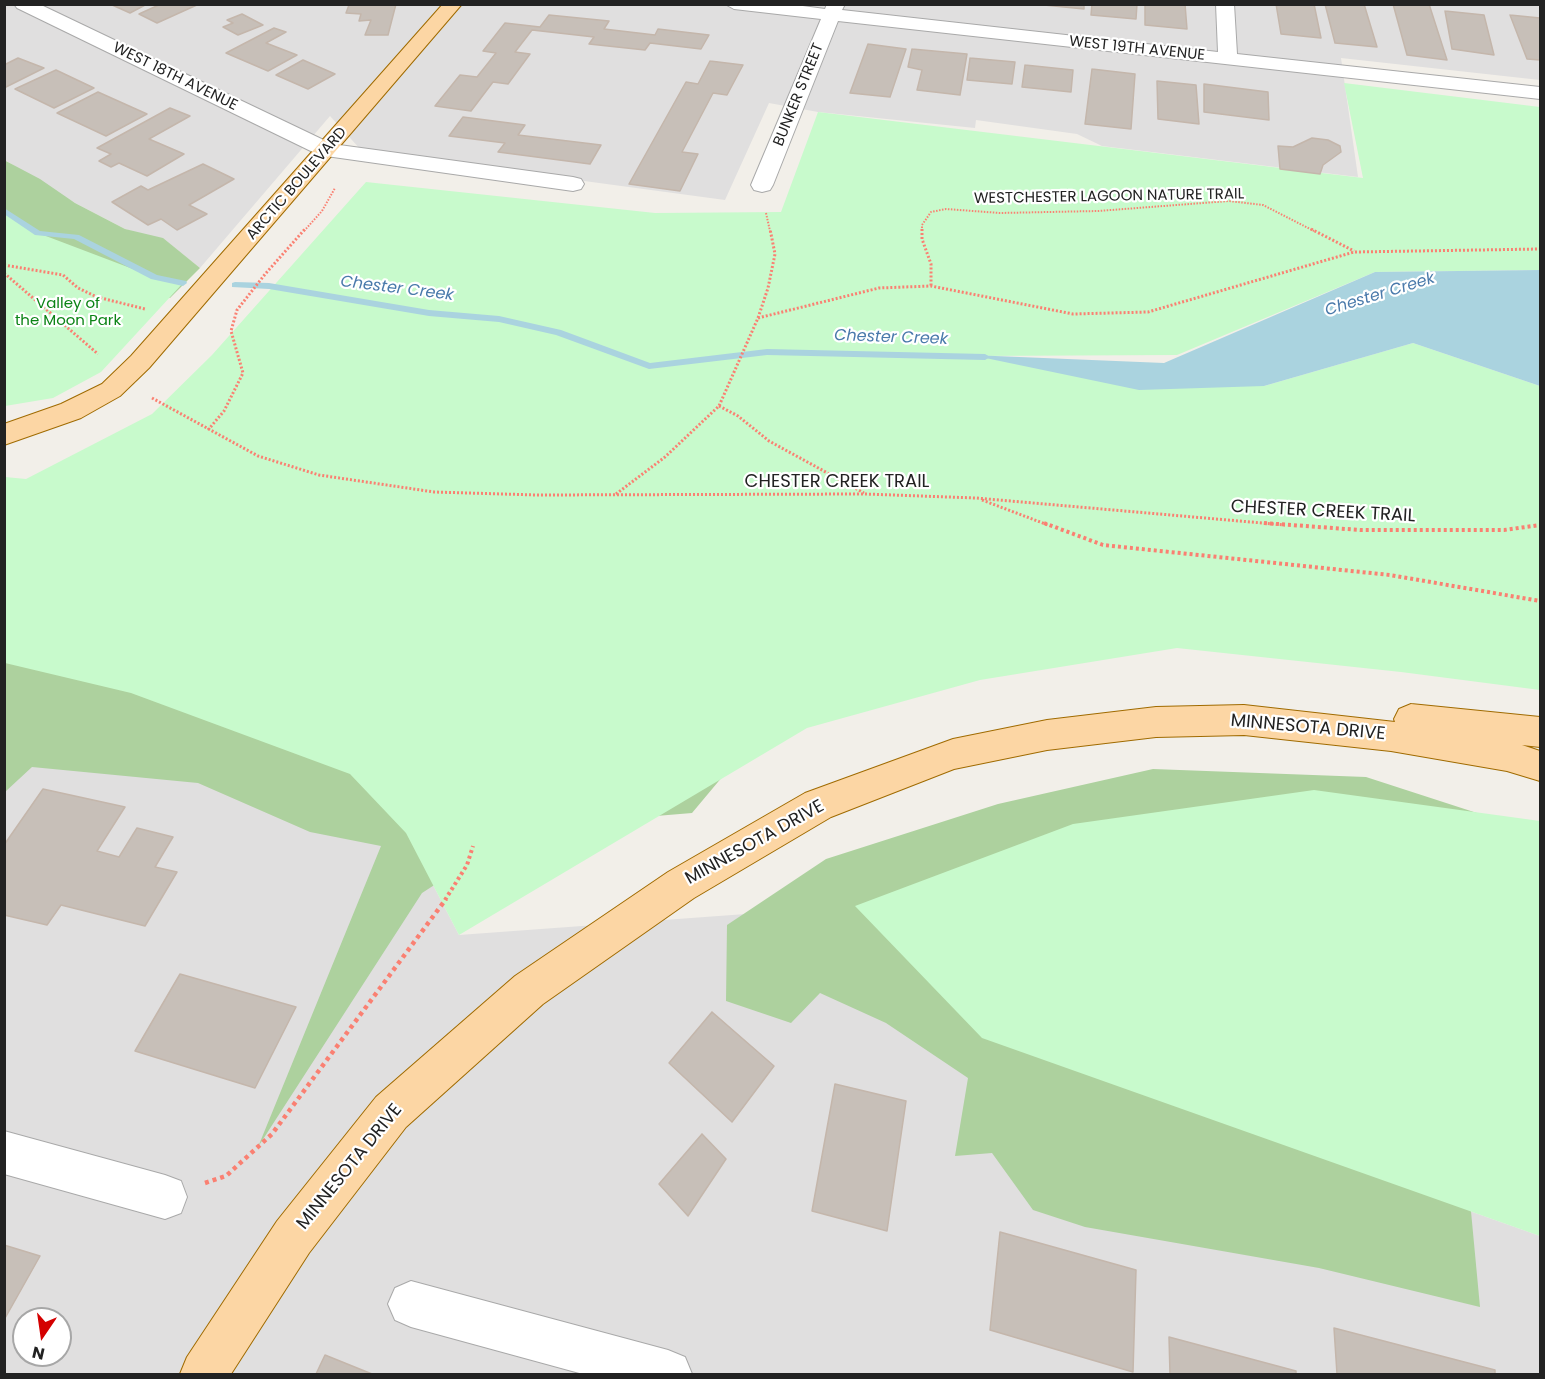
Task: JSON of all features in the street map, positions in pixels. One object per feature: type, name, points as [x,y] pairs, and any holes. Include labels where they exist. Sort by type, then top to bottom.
[{"type":"main road","name":"ARCTIC BOULEVARD","points":[[4,435],[71,411],[111,390],[140,362],[453,4]]},
{"type":"main road","points":[[1244,720],[1388,717],[1540,732]]},
{"type":"main road","name":"MINNESOTA DRIVE","points":[[204,1374],[293,1237],[391,1112],[529,990],[681,885],[818,805],[953,754],[1047,735],[1156,723],[1244,720],[1391,736],[1507,756],[1540,766]]},
{"type":"street","name":"WEST 18TH AVENUE","points":[[23,4],[327,150],[573,184]]},
{"type":"street","name":"WEST 19TH AVENUE","points":[[734,4],[834,10],[1228,59],[1540,93]]},
{"type":"street","points":[[1225,4],[1228,59]]},
{"type":"street","name":"BUNKER STREET","points":[[762,185],[834,10]]},
{"type":"street","points":[[4,1152],[165,1197]]},
{"type":"street","points":[[411,1304],[668,1374]]},
{"type":"path","points":[[615,495],[665,457],[719,406],[735,375],[758,318],[775,254],[770,221],[758,195],[762,185]]},
{"type":"path","name":"WESTCHESTER LAGOON NATURE TRAIL","points":[[931,286],[931,264],[922,239],[922,225],[931,212],[946,209],[1000,213],[1098,211],[1229,201],[1263,205],[1354,252]]},
{"type":"path","name":"WESTCHESTER LAGOON NATURE TRAIL","points":[[758,318],[879,288],[931,286],[1074,314],[1148,312],[1354,252],[1540,249]]},
{"type":"path","points":[[4,265],[63,275],[78,288],[119,304],[181,315]]},
{"type":"path","points":[[4,273],[98,354]]},
{"type":"path","points":[[208,430],[224,411],[243,373],[231,331],[232,321],[245,297],[266,273]]},
{"type":"path","name":"CHESTER CREEK TRAIL","points":[[152,398],[258,456],[319,475],[434,492],[494,495],[865,494],[976,498],[1164,516],[1360,530],[1504,530],[1540,525]]},
{"type":"path","points":[[719,406],[738,416],[769,441],[865,494]]},
{"type":"path","points":[[976,498],[1103,545],[1390,575],[1540,601]]},
{"type":"path","points":[[165,1197],[226,1176],[272,1134],[442,905],[467,865],[473,846]]},
{"type":"shaded area","points":[[4,5],[1540,5],[1540,80],[1341,58],[1358,177],[1102,146],[1077,134],[976,120],[975,128],[818,112],[769,103],[725,200],[362,151],[330,116],[200,268],[167,242],[125,229],[75,203],[5,160]]},
{"type":"shaded area","points":[[5,663],[406,833],[459,935],[855,906],[982,1038],[1540,1236],[1540,1374],[5,1374]]},
{"type":"green space","points":[[1344,83],[1540,107],[1540,270],[1375,272],[1177,355],[975,356],[1264,386],[1413,343],[1540,386],[1540,690],[1401,672],[1177,648],[980,680],[807,728],[459,935],[406,833],[350,774],[131,693],[5,663],[5,477],[26,479],[152,414],[212,355],[366,182],[655,213],[781,212],[818,112],[1363,178]]},
{"type":"green space","points":[[4,160],[40,179],[75,203],[125,229],[163,238],[200,268],[170,298],[5,254]]},
{"type":"green space","name":"Valley of the Moon Park","points":[[5,210],[38,233],[154,277],[183,283],[101,372],[53,398],[5,406]]},
{"type":"green space","points":[[5,500],[759,733],[692,813],[524,827],[422,893],[258,1147],[381,846],[310,832],[198,783],[32,767],[5,792]]},
{"type":"green space","points":[[1153,769],[1366,777],[1517,826],[1464,1137],[1480,1307],[1319,1268],[1085,1227],[1033,1210],[992,1153],[955,1156],[968,1078],[886,1023],[820,993],[791,1023],[726,1001],[727,925],[826,859],[998,804]]},
{"type":"green space","points":[[1314,790],[1540,821],[1540,1236],[982,1038],[855,906],[1073,824]]},
{"type":"water","points":[[1540,270],[1540,386],[1413,343],[1264,386],[1139,390],[971,355],[1164,363],[1375,272]]},
{"type":"building","points":[[110,4],[147,4],[130,13]]},
{"type":"building","points":[[161,4],[199,4],[157,23],[139,14]]},
{"type":"building","points":[[396,4],[388,35],[365,35],[371,20],[359,21],[361,14],[346,13],[349,5]]},
{"type":"building","points":[[1034,4],[1084,4],[1084,9]]},
{"type":"building","points":[[1092,4],[1137,4],[1136,19],[1091,15]]},
{"type":"building","points":[[1145,4],[1185,4],[1187,29],[1145,25]]},
{"type":"building","points":[[1276,4],[1314,4],[1321,38],[1281,34]]},
{"type":"building","points":[[1325,4],[1364,4],[1377,47],[1335,43]]},
{"type":"building","points":[[1393,4],[1429,4],[1447,60],[1407,55]]},
{"type":"building","points":[[1445,11],[1484,15],[1494,55],[1452,49]]},
{"type":"building","points":[[242,14],[263,25],[238,35],[223,27],[233,23],[227,20]]},
{"type":"building","points":[[549,15],[609,21],[604,29],[655,35],[658,29],[709,35],[701,49],[650,43],[645,50],[589,44],[594,37],[532,30],[515,52],[530,54],[508,84],[493,82],[471,111],[435,106],[460,75],[477,77],[496,53],[483,51],[505,23],[540,27]]},
{"type":"building","points":[[1510,15],[1540,18],[1540,60],[1527,59]]},
{"type":"building","points":[[274,28],[286,32],[266,43],[297,55],[268,71],[226,53]]},
{"type":"building","points":[[868,44],[906,49],[890,97],[850,93]]},
{"type":"building","points":[[912,49],[967,54],[960,95],[917,90],[922,70],[908,67]]},
{"type":"building","points":[[18,58],[44,68],[4,88],[4,65]]},
{"type":"building","points":[[970,58],[1015,62],[1012,84],[967,80]]},
{"type":"building","points":[[303,60],[335,74],[308,89],[276,75]]},
{"type":"building","points":[[710,61],[743,65],[727,95],[713,93],[682,152],[698,154],[680,191],[629,184],[686,82],[698,84]]},
{"type":"building","points":[[1025,65],[1073,70],[1071,92],[1022,87]]},
{"type":"building","points":[[1092,69],[1135,74],[1131,129],[1085,124]]},
{"type":"building","points":[[56,70],[94,88],[54,108],[15,89]]},
{"type":"building","points":[[1157,81],[1196,85],[1199,124],[1158,119]]},
{"type":"building","points":[[1204,84],[1268,92],[1269,120],[1204,112]]},
{"type":"building","points":[[98,92],[147,114],[106,136],[57,113]]},
{"type":"building","points":[[170,108],[190,116],[149,139],[184,154],[147,176],[119,163],[111,167],[99,161],[111,154],[97,148]]},
{"type":"building","points":[[463,117],[525,125],[518,135],[601,145],[590,164],[498,152],[505,143],[449,136]]},
{"type":"building","points":[[1312,138],[1328,140],[1340,146],[1341,152],[1323,165],[1320,174],[1280,169],[1278,146],[1293,147]]},
{"type":"building","points":[[203,164],[234,179],[189,205],[207,214],[177,230],[161,219],[148,225],[112,202],[141,186],[148,190]]},
{"type":"building","points":[[43,789],[125,807],[97,851],[119,857],[137,828],[173,837],[155,867],[177,872],[145,926],[61,905],[47,925],[4,915],[4,845]]},
{"type":"building","points":[[180,974],[296,1007],[255,1088],[135,1051]]},
{"type":"building","points":[[712,1012],[774,1066],[732,1122],[669,1063]]},
{"type":"building","points":[[835,1084],[906,1101],[887,1231],[812,1211]]},
{"type":"building","points":[[702,1134],[726,1159],[688,1216],[659,1184]]},
{"type":"building","points":[[1000,1232],[1136,1270],[1133,1372],[990,1330]]},
{"type":"building","points":[[4,1245],[40,1256],[4,1320]]},
{"type":"building","points":[[1334,1328],[1495,1370],[1495,1374],[1337,1374]]},
{"type":"building","points":[[1169,1337],[1296,1371],[1296,1374],[1170,1374]]},
{"type":"building","points":[[325,1355],[372,1374],[316,1374]]},
{"type":"waterway","name":"Chester Creek","points":[[4,210],[38,233],[76,237],[154,277],[183,283]]},
{"type":"waterway","name":"Chester Creek","points":[[235,285],[269,286],[429,313],[499,319],[558,332],[649,366],[767,352],[985,357]]}]
